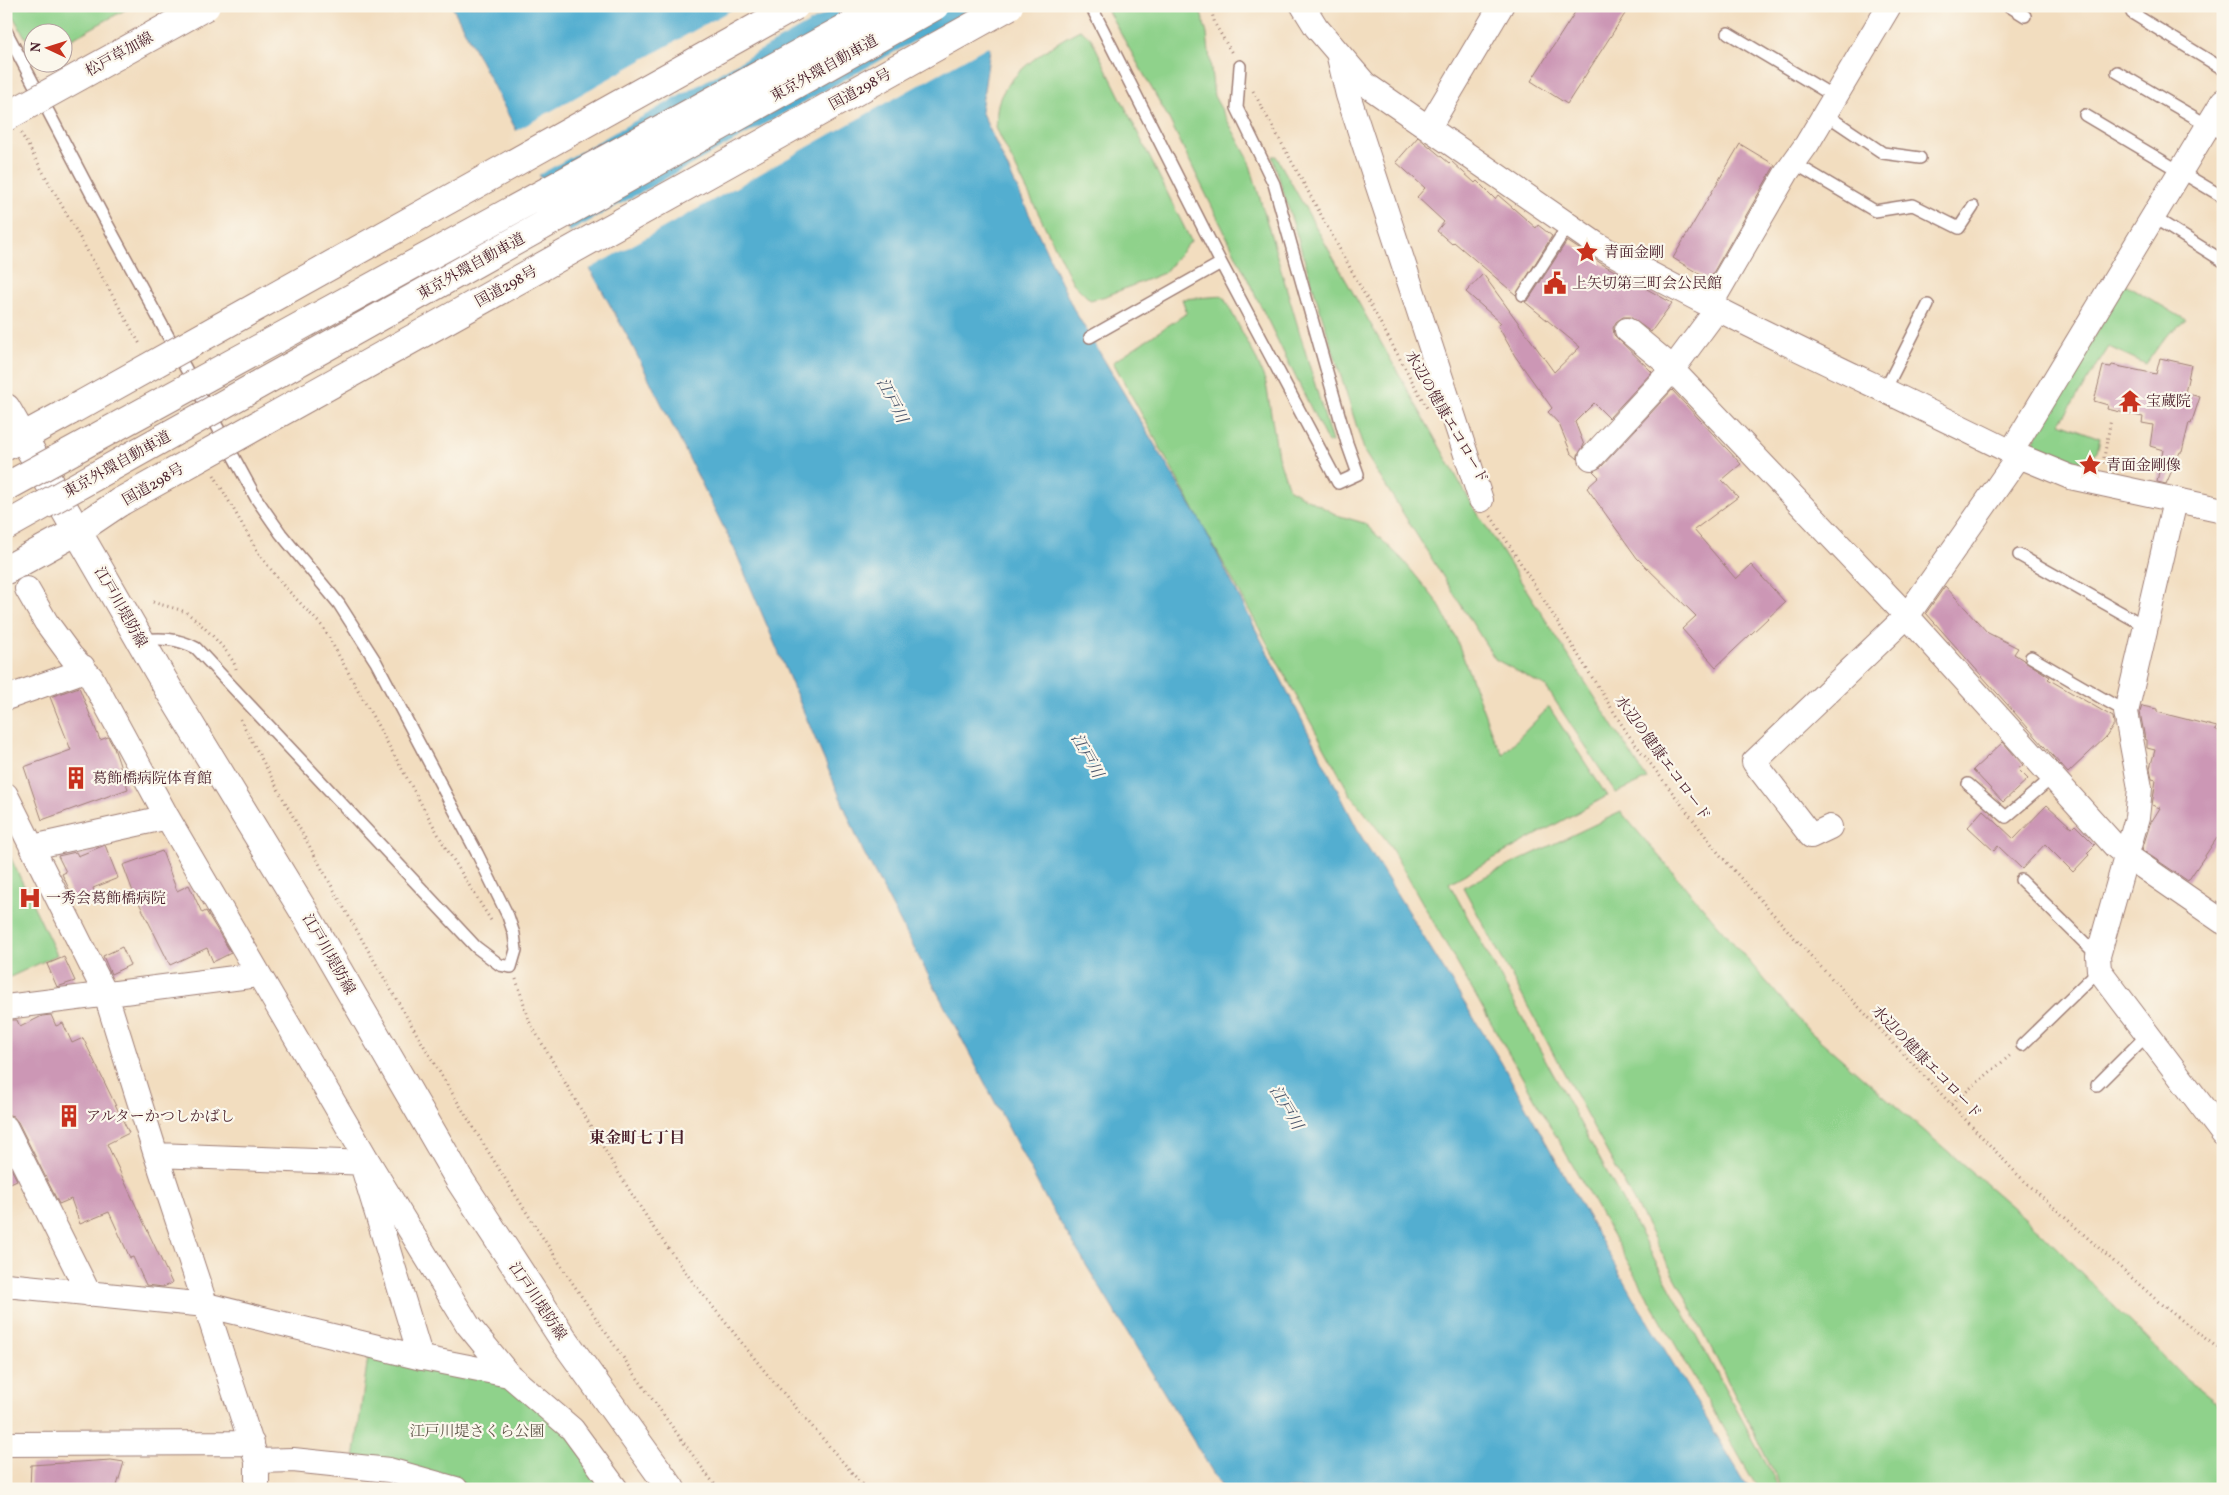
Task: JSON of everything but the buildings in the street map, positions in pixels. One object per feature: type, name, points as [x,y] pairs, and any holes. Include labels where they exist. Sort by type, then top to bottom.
[{"type":"main road","name":"松戸草加線","points":[[13,123],[206,6]]},
{"type":"main road","points":[[14,441],[794,6]]},
{"type":"main road","name":"東京外環自動車道","points":[[6,487],[886,6]]},
{"type":"main road","name":"東京外環自動車道","points":[[6,526],[935,6]]},
{"type":"main road","name":"国道298号","points":[[6,570],[77,531],[120,502],[1009,6]]},
{"type":"main road","name":"江戸川堤防線","points":[[6,408],[14,441],[77,531],[140,640],[304,910],[459,1179],[566,1343],[671,1489]]},
{"type":"street","points":[[1303,6],[1316,27],[1365,84],[1624,260],[2015,454],[2070,477],[2223,510]]},
{"type":"street","points":[[1429,127],[1501,6]]},
{"type":"street","points":[[1590,458],[1672,370],[1714,306],[1794,163],[1889,6]]},
{"type":"street","points":[[1338,53],[1351,104],[1481,500]]},
{"type":"street","points":[[1830,827],[1810,836],[1754,762],[1907,616],[2015,454],[2180,172],[2216,130],[2223,101]]},
{"type":"street","points":[[1627,330],[1672,370],[1907,616],[2126,855],[2223,922]]},
{"type":"street","points":[[2175,501],[2126,712],[2140,788],[2137,818],[2099,963],[2147,1035],[2223,1134]]},
{"type":"street","points":[[27,590],[46,622],[71,656],[91,676],[166,815],[365,1163],[468,1325],[509,1375],[572,1429],[616,1489]]},
{"type":"street","points":[[6,698],[74,674],[83,667]]},
{"type":"street","points":[[6,795],[106,995],[156,1156],[254,1452],[257,1489]]},
{"type":"street","points":[[33,847],[158,819],[166,815]]},
{"type":"street","points":[[6,1007],[250,976],[257,972]]},
{"type":"street","points":[[6,1128],[89,1294]]},
{"type":"street","points":[[156,1156],[365,1163]]},
{"type":"street","points":[[365,1163],[422,1358]]},
{"type":"street","points":[[6,1285],[206,1305],[422,1358],[509,1375]]},
{"type":"street","points":[[6,1444],[254,1452],[292,1460],[389,1470],[456,1489]]},
{"type":"lane","points":[[1091,6],[1221,263],[1338,483],[1358,474],[1347,443],[1274,184],[1237,108],[1240,66]]},
{"type":"lane","points":[[2009,6],[2025,16]]},
{"type":"lane","points":[[2132,13],[2223,69]]},
{"type":"lane","points":[[6,31],[104,218],[256,498],[281,534],[340,604],[376,662],[477,853],[508,916],[514,934],[516,950],[511,966],[500,965],[476,947],[196,648],[183,641],[164,638],[140,640]]},
{"type":"lane","points":[[1728,33],[1830,106],[1883,153],[1920,158]]},
{"type":"lane","points":[[2117,72],[2216,130]]},
{"type":"lane","points":[[2085,115],[2223,197]]},
{"type":"lane","points":[[1794,163],[1875,211],[1913,206],[1958,228],[1973,207]]},
{"type":"lane","points":[[2152,217],[2223,261]]},
{"type":"lane","points":[[1523,295],[1569,224]]},
{"type":"lane","points":[[1090,336],[1221,263]]},
{"type":"lane","points":[[1885,390],[1928,305]]},
{"type":"lane","points":[[2020,555],[2145,626]]},
{"type":"lane","points":[[2031,657],[2126,712]]},
{"type":"lane","points":[[1968,784],[2006,816],[2054,776]]},
{"type":"lane","points":[[2021,880],[2099,963],[2022,1045]]},
{"type":"lane","points":[[2097,1085],[2147,1035]]},
{"type":"path","name":"水辺の健康エコロード","points":[[1210,6],[1215,24],[1240,66],[1431,416]]},
{"type":"path","points":[[13,123],[142,348]]},
{"type":"path","points":[[2099,483],[2112,419]]},
{"type":"path","points":[[210,468],[258,554],[283,585],[323,627],[443,843],[493,923]]},
{"type":"path","name":"水辺の健康エコロード","points":[[1481,500],[1628,733],[1720,855],[1818,964],[2019,1176],[2162,1305],[2223,1352]]},
{"type":"path","points":[[255,748],[397,1001],[526,1210],[571,1281],[718,1489]]},
{"type":"path","points":[[519,990],[530,1023],[616,1169],[653,1227],[692,1280],[767,1374],[866,1489]]},
{"type":"path","points":[[1951,1104],[2022,1045]]},
{"type":"green space","points":[[7,6],[132,6],[72,39],[72,22],[22,22],[22,32]]},
{"type":"green space","points":[[1105,6],[1199,6],[1207,34],[1214,96],[1248,158],[1332,442],[1328,443],[1168,117]]},
{"type":"green space","points":[[1080,30],[1091,38],[1191,241],[1164,273],[1106,296],[1090,300],[1073,283],[996,128],[999,101],[1004,90],[1012,80],[1022,69],[1046,50]]},
{"type":"green space","points":[[1272,156],[1276,156],[1473,506],[1647,779],[1616,793],[1546,687],[1495,659],[1365,453]]},
{"type":"green space","points":[[2125,284],[2186,320],[2165,337],[2146,364],[2109,347],[2060,423],[2100,438],[2097,452],[2083,463],[2032,444]]},
{"type":"green space","points":[[1223,296],[1256,358],[1266,383],[1278,456],[1289,489],[1337,515],[1364,523],[1402,559],[1438,603],[1456,638],[1494,739],[1503,754],[1549,707],[1607,796],[1449,883],[1780,1489],[1758,1489],[1387,841],[1350,794],[1113,362],[1187,313],[1182,299]]},
{"type":"green space","points":[[1621,812],[1807,1029],[2042,1233],[2184,1377],[2223,1408],[2223,1489],[1782,1489],[1682,1290],[1463,887]]},
{"type":"green space","points":[[6,848],[57,955],[6,979]]},
{"type":"green space","name":"江戸川堤さくら公園","points":[[369,1349],[505,1382],[564,1429],[608,1489],[482,1489],[394,1465],[354,1460]]},
{"type":"water","name":"江戸川","points":[[452,6],[963,6],[990,49],[981,111],[1073,308],[1202,524],[1361,836],[1501,1062],[1631,1294],[1749,1489],[1223,1489],[1047,1201],[863,851],[734,548],[630,341],[558,211]]},
{"type":"pier","points":[[738,6],[839,6],[537,176],[514,132]]},
{"type":"pier","points":[[969,11],[990,45],[588,270],[568,233]]},
{"type":"place","name":"青面金剛","points":[[1587,252]]},
{"type":"place","name":"上矢切第三町会公民館","points":[[1555,283]]},
{"type":"place","name":"宝蔵院","points":[[2130,401]]},
{"type":"place","name":"青面金剛像","points":[[2090,465]]},
{"type":"place","name":"葛飾橋病院体育館","points":[[76,778]]},
{"type":"place","name":"一秀会葛飾橋病院","points":[[30,898]]},
{"type":"place","name":"アルターかつしかばし","points":[[69,1116]]},
{"type":"district","name":"東金町七丁目","points":[[637,1137]]}]
